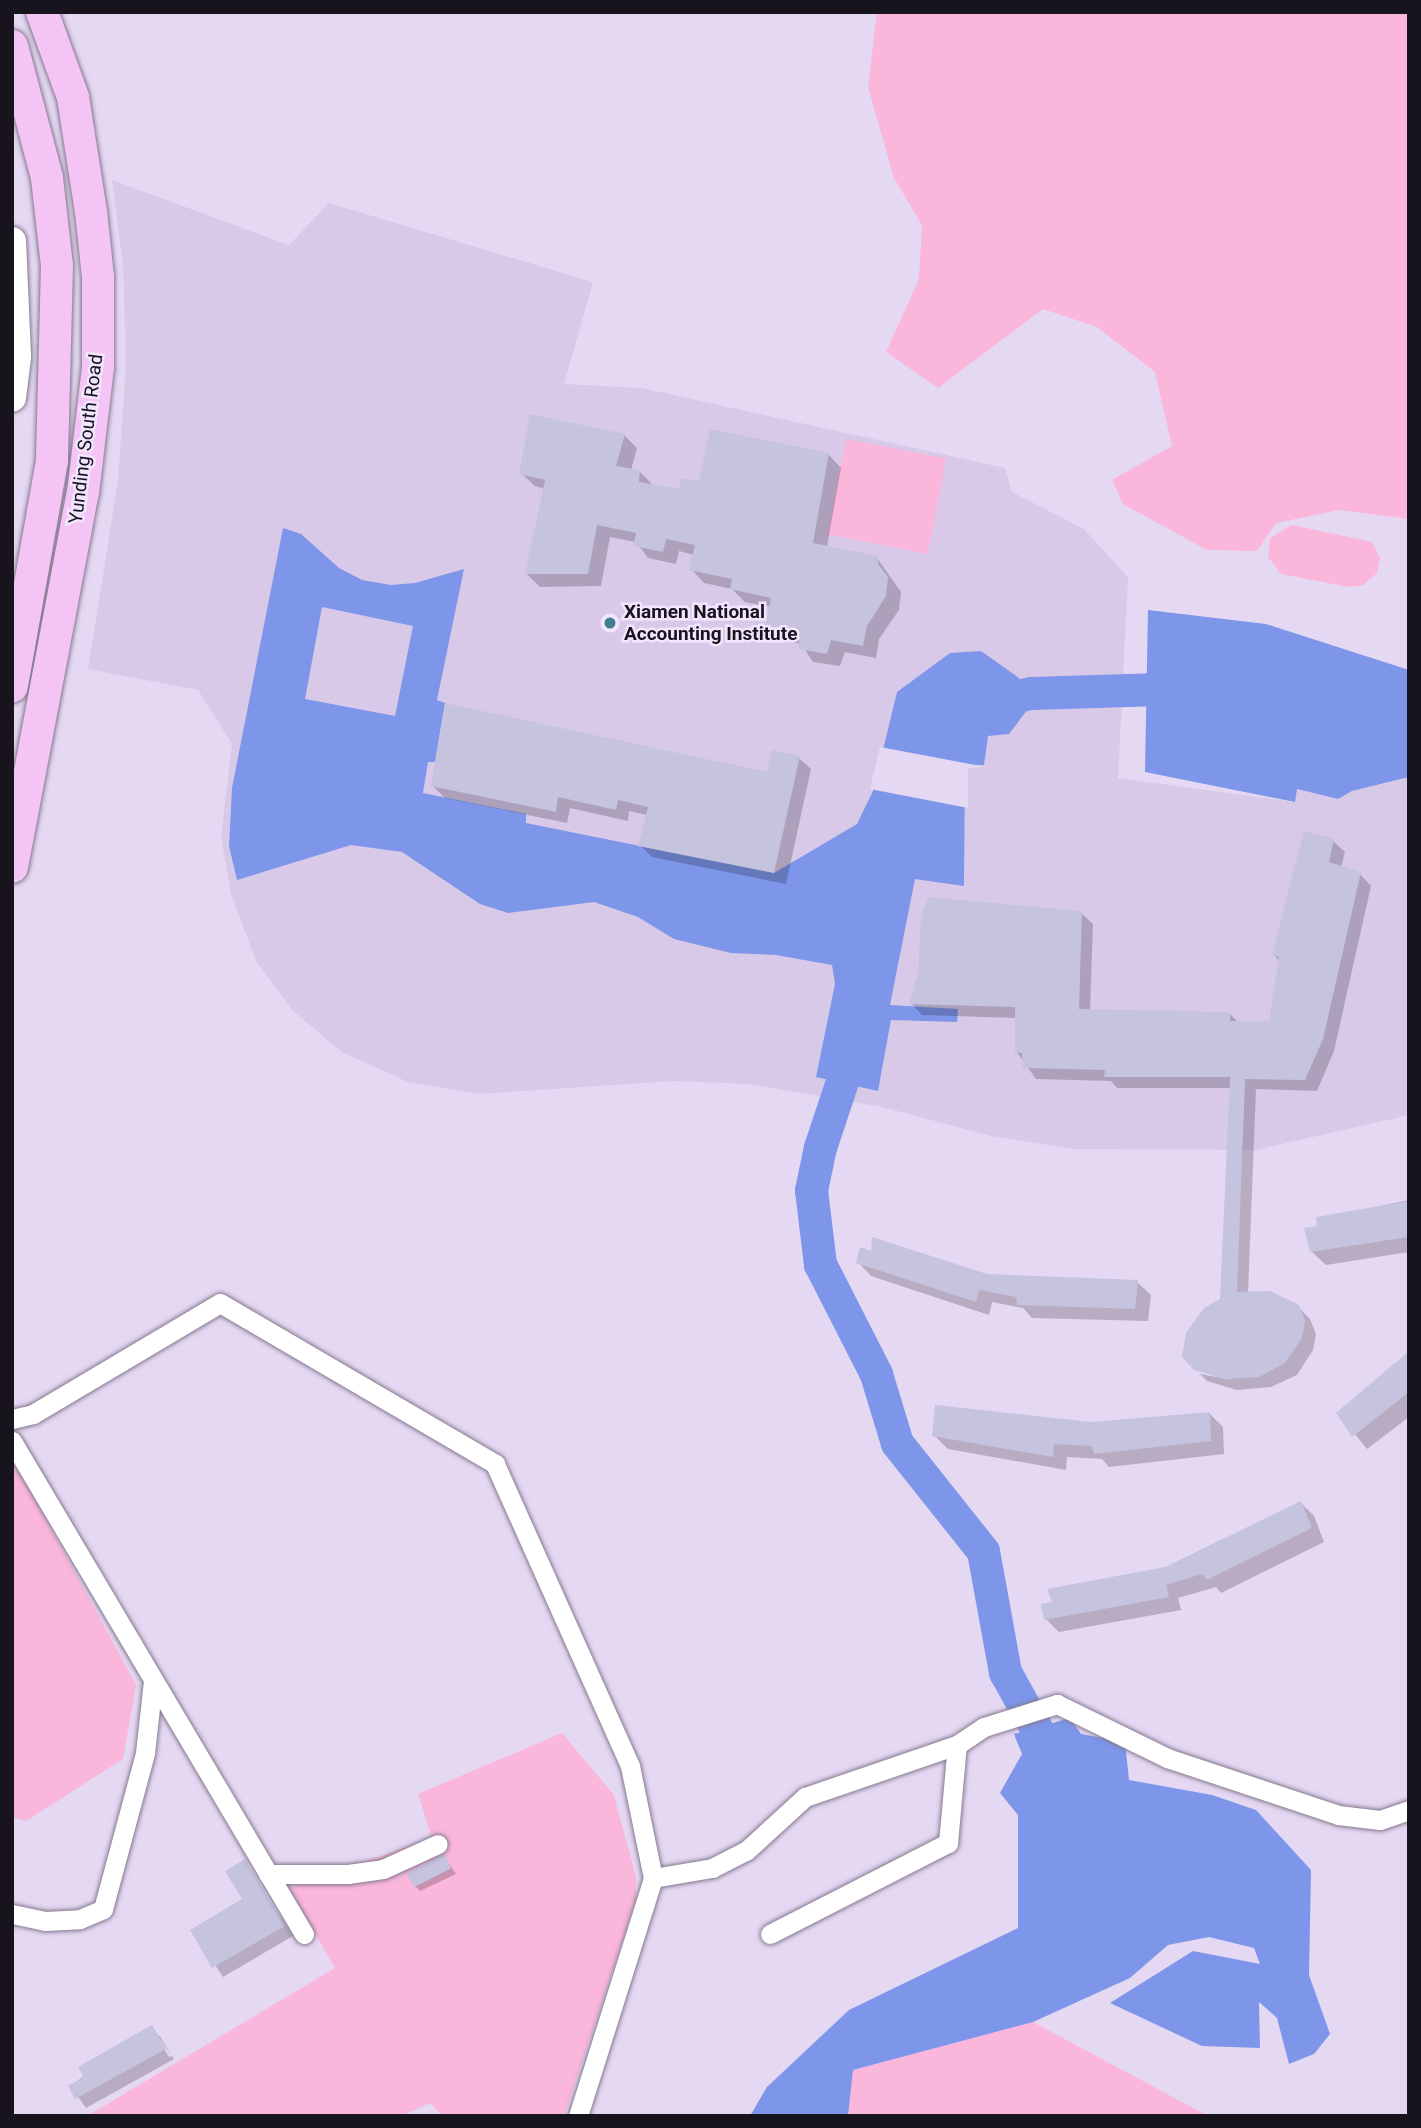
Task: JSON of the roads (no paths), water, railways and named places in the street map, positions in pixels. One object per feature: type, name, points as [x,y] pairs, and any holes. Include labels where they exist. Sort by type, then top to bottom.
[{"type":"main road","name":"Yunding South Road","points":[[12,867],[83,493],[98,367],[98,277],[91,212],[72,97],[42,12]]},
{"type":"main road","name":"Yunding South Road","points":[[12,46],[47,178],[57,266],[52,461],[12,686]]},
{"type":"street","points":[[12,241],[18,357],[12,398]]},
{"type":"street","points":[[12,1419],[33,1414],[220,1303],[495,1464],[630,1766],[653,1878],[578,2116]]},
{"type":"street","points":[[12,1441],[304,1934]]},
{"type":"street","points":[[12,1914],[45,1922],[80,1919],[103,1909],[145,1754],[153,1681]]},
{"type":"street","points":[[653,1878],[712,1868],[746,1851],[805,1797],[957,1745],[984,1727],[1058,1704],[1167,1758],[1338,1815],[1380,1820],[1409,1810]]},
{"type":"street","points":[[770,1934],[948,1843],[957,1745]]},
{"type":"street","points":[[268,1874],[348,1874],[383,1868],[438,1844]]},
{"type":"water","points":[[283,528],[301,534],[339,568],[362,580],[391,585],[415,583],[464,569],[437,700],[445,703],[435,762],[428,762],[423,793],[526,814],[526,823],[774,873],[857,824],[873,791],[897,692],[950,653],[981,651],[1019,678],[1031,705],[1009,734],[988,736],[984,765],[965,765],[964,886],[915,879],[890,1005],[958,1009],[957,1022],[891,1020],[878,1091],[816,1077],[835,984],[832,965],[776,955],[731,953],[674,939],[638,917],[594,902],[508,913],[480,904],[402,852],[351,845],[237,880],[229,846],[232,788]],"holes":[[[322,607],[413,626],[395,716],[305,699]]]},
{"type":"water","points":[[1148,610],[1266,624],[1409,670],[1409,777],[1352,791],[1338,799],[1297,789],[1295,802],[1145,772]]},
{"type":"water","points":[[1070,1718],[1081,1734],[1125,1742],[1129,1780],[1212,1795],[1256,1810],[1311,1870],[1309,1975],[1330,2034],[1314,2054],[1289,2064],[1277,2018],[1259,2002],[1260,2048],[1202,2046],[1110,2003],[1193,1951],[1260,1964],[1254,1948],[1209,1937],[1168,1945],[1130,1978],[1033,2022],[853,2070],[848,2116],[750,2116],[767,2087],[849,2010],[1018,1928],[1018,1815],[1000,1793],[1022,1754],[1014,1734]]},
{"type":"waterway","points":[[982,704],[1031,693],[1193,688]]},
{"type":"waterway","points":[[856,1039],[820,1147],[811,1190],[820,1264],[876,1374],[897,1443],[983,1551],[1005,1672],[1036,1728]]},
{"type":"place","name":"Xiamen National Accounting Institute","points":[[610,623]]}]
